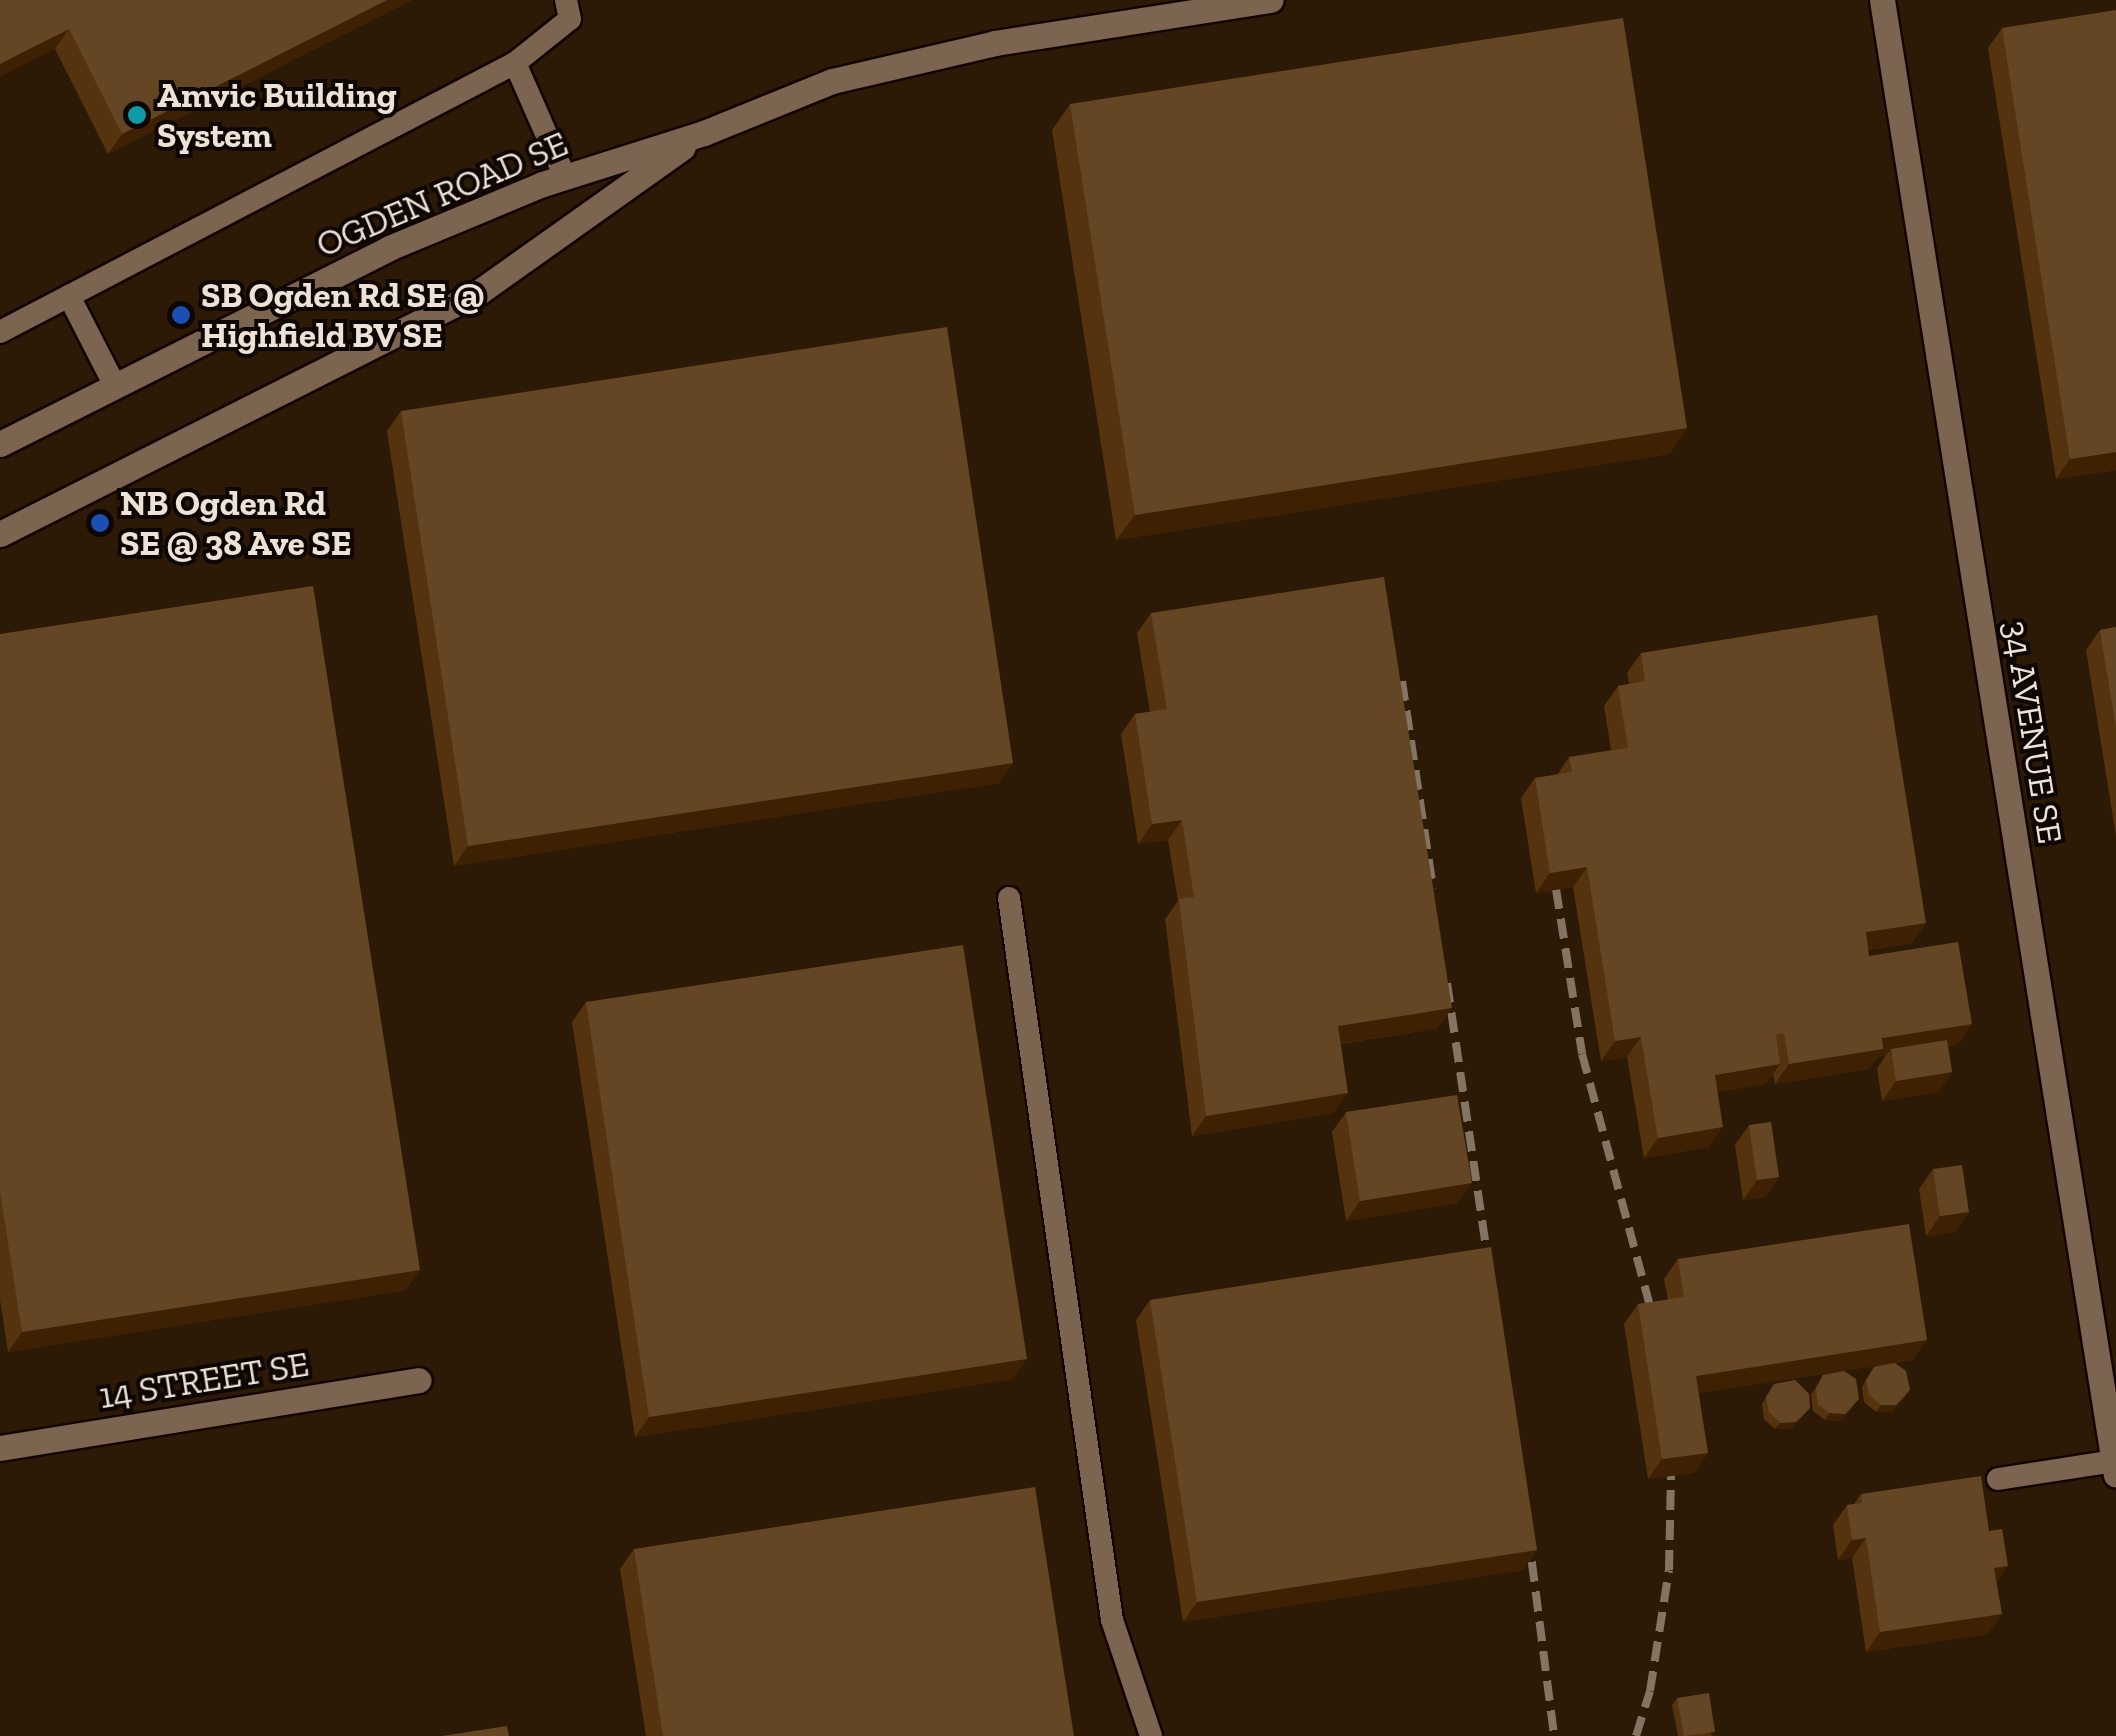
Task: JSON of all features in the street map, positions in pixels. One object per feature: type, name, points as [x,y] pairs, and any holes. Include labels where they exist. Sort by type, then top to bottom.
[{"type":"street","name":"OGDEN ROAD SE","points":[[0,444],[390,248],[565,177],[704,133],[868,73],[996,44],[1272,0]]},
{"type":"street","name":"34 AVENUE SE","points":[[1882,0],[2115,1469]]},
{"type":"street","name":"OGDEN ROAD SE","points":[[0,534],[479,292],[704,133]]},
{"type":"street","name":"14 STREET SE","points":[[0,1448],[419,1380]]},
{"type":"lane","points":[[0,332],[516,63],[570,19],[566,0]]},
{"type":"lane","points":[[516,63],[565,177]]},
{"type":"lane","points":[[69,296],[115,386]]},
{"type":"lane","points":[[1009,898],[1112,1620],[1151,1736]]},
{"type":"lane","points":[[1998,1479],[2115,1469]]},
{"type":"building","name":"Amvic Building System","points":[[0,0],[387,0],[122,134],[69,29],[0,64]]},
{"type":"building","points":[[2116,10],[2116,452],[2070,459],[2002,28]]},
{"type":"building","points":[[1623,18],[1687,428],[1135,515],[1070,104]]},
{"type":"building","points":[[947,327],[1013,763],[468,846],[401,411]]},
{"type":"building","points":[[1384,577],[1452,1008],[1338,1026],[1348,1093],[1206,1116],[1179,899],[1194,897],[1182,820],[1152,824],[1135,714],[1167,709],[1151,613]]},
{"type":"building","points":[[313,586],[420,1270],[22,1332],[0,1191],[0,634]]},
{"type":"building","points":[[1877,615],[1926,923],[1866,932],[1869,956],[1958,942],[1972,1024],[1882,1038],[1883,1049],[1789,1064],[1784,1033],[1776,1035],[1780,1064],[1715,1075],[1723,1127],[1658,1138],[1641,1037],[1615,1041],[1587,867],[1550,873],[1535,778],[1572,772],[1569,757],[1628,748],[1618,686],[1645,681],[1641,653]]},
{"type":"building","points":[[2116,627],[2116,728],[2100,630]]},
{"type":"building","points":[[963,945],[1027,1359],[649,1417],[586,1002]]},
{"type":"building","points":[[1947,1040],[1952,1072],[1896,1081],[1891,1049]]},
{"type":"building","points":[[1457,1095],[1472,1183],[1360,1201],[1346,1112]]},
{"type":"building","points":[[1771,1122],[1779,1177],[1757,1180],[1749,1125]]},
{"type":"building","points":[[1962,1165],[1969,1212],[1940,1216],[1933,1169]]},
{"type":"building","points":[[1909,1224],[1927,1340],[1696,1376],[1708,1453],[1662,1459],[1638,1304],[1684,1297],[1678,1259]]},
{"type":"building","points":[[1491,1247],[1537,1550],[1197,1602],[1150,1300]]},
{"type":"building","points":[[1895,1363],[1906,1371],[1910,1390],[1896,1405],[1881,1405],[1869,1395],[1866,1380],[1874,1367]]},
{"type":"building","points":[[1844,1371],[1856,1379],[1859,1399],[1845,1414],[1829,1413],[1818,1404],[1816,1389],[1823,1375]]},
{"type":"building","points":[[1795,1380],[1809,1394],[1810,1408],[1796,1422],[1780,1423],[1769,1412],[1766,1397],[1774,1384]]},
{"type":"building","points":[[1981,1476],[1989,1531],[2002,1529],[2008,1566],[1994,1568],[2002,1614],[1880,1632],[1866,1538],[1852,1540],[1847,1505],[1862,1503],[1861,1494]]},
{"type":"building","points":[[1035,1487],[1074,1736],[663,1736],[634,1549]]},
{"type":"building","points":[[1709,1693],[1715,1732],[1684,1736],[1677,1698]]},
{"type":"building","points":[[507,1726],[509,1736],[442,1736]]},
{"type":"railway","points":[[1402,681],[1433,889]]},
{"type":"railway","points":[[1556,889],[1582,1054],[1654,1320]]},
{"type":"railway","points":[[1447,983],[1490,1275]]},
{"type":"railway","points":[[1636,1736],[1650,1691],[1669,1570],[1671,1476]]},
{"type":"railway","points":[[1528,1532],[1554,1736]]},
{"type":"place","name":"Amvic Building System","points":[[137,115]]},
{"type":"place","name":"SB Ogden Rd SE @ Highfield BV SE","points":[[181,315]]},
{"type":"place","name":"NB Ogden Rd SE @ 38 Ave SE","points":[[100,523]]}]
